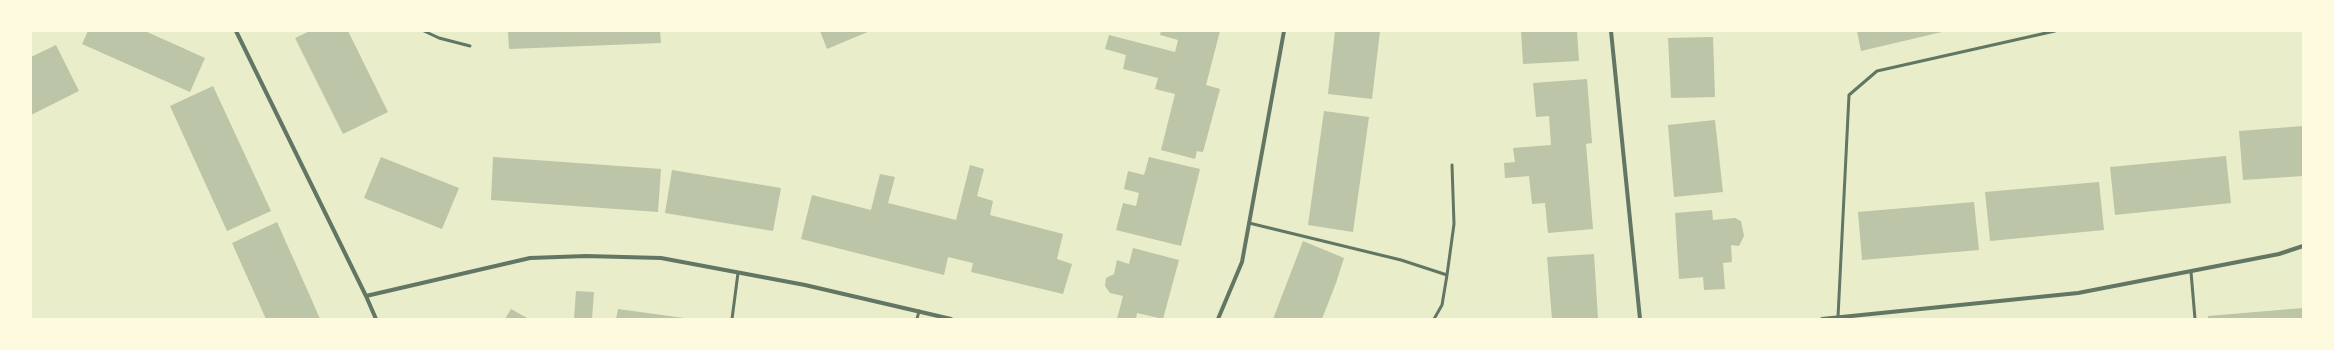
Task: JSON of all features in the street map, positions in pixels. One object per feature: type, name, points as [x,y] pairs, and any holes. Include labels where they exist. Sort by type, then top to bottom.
[{"type":"street","points":[[236,31],[376,319]]},
{"type":"street","points":[[1218,319],[1242,262],[1284,31]]},
{"type":"street","points":[[1611,31],[1640,319]]},
{"type":"street","points":[[1822,319],[2078,293],[2279,254],[2303,246]]},
{"type":"street","points":[[366,296],[530,258],[586,256],[661,258],[919,311],[951,319]]},
{"type":"lane","points":[[424,31],[439,38],[470,46]]},
{"type":"lane","points":[[1838,317],[1849,95],[1877,71],[2055,31]]},
{"type":"lane","points":[[1434,319],[1442,305],[1454,224],[1452,165]]},
{"type":"lane","points":[[1249,223],[1401,260],[1447,275]]},
{"type":"lane","points":[[2191,272],[2195,319]]},
{"type":"lane","points":[[732,319],[738,273]]},
{"type":"lane","points":[[917,319],[919,311]]},
{"type":"building","points":[[88,31],[145,31],[205,58],[190,92],[82,44]]},
{"type":"building","points":[[310,31],[348,31],[388,112],[343,134],[295,38]]},
{"type":"building","points":[[508,31],[660,31],[661,43],[509,49]]},
{"type":"building","points":[[820,31],[870,31],[827,49]]},
{"type":"building","points":[[1161,31],[1220,31],[1206,85],[1220,89],[1203,152],[1197,151],[1195,159],[1161,150],[1175,94],[1155,89],[1158,78],[1123,69],[1126,55],[1105,49],[1109,35],[1175,52],[1178,40],[1160,35]]},
{"type":"building","points":[[1335,31],[1380,31],[1372,99],[1328,94]]},
{"type":"building","points":[[1521,31],[1577,31],[1579,61],[1523,64]]},
{"type":"building","points":[[1857,31],[1942,31],[1942,32],[1861,51]]},
{"type":"building","points":[[1713,37],[1715,97],[1671,98],[1668,38]]},
{"type":"building","points":[[56,45],[79,91],[31,115],[31,57]]},
{"type":"building","points":[[1587,79],[1592,143],[1586,144],[1593,229],[1548,233],[1545,203],[1532,204],[1529,176],[1505,178],[1504,163],[1515,162],[1513,148],[1551,145],[1549,116],[1536,117],[1533,83]]},
{"type":"building","points":[[213,86],[271,211],[227,231],[170,106]]},
{"type":"building","points":[[1324,111],[1369,117],[1353,232],[1308,225]]},
{"type":"building","points":[[1715,120],[1723,192],[1674,197],[1668,125]]},
{"type":"building","points":[[2303,126],[2303,176],[2243,180],[2239,131]]},
{"type":"building","points":[[2226,156],[2231,203],[2115,215],[2110,167]]},
{"type":"building","points":[[381,157],[459,188],[442,229],[364,198]]},
{"type":"building","points":[[493,157],[661,169],[658,212],[491,200]]},
{"type":"building","points":[[1149,157],[1200,169],[1181,246],[1116,230],[1123,203],[1136,206],[1139,193],[1124,189],[1128,171],[1144,175]]},
{"type":"building","points":[[970,165],[984,169],[977,196],[993,201],[990,215],[1063,234],[1057,259],[1072,264],[1063,294],[971,272],[973,263],[948,257],[944,275],[801,239],[812,195],[871,210],[880,174],[895,177],[888,203],[956,220]]},
{"type":"building","points":[[672,170],[781,188],[773,231],[665,213]]},
{"type":"building","points":[[2099,182],[2104,230],[1990,241],[1985,192]]},
{"type":"building","points":[[1974,202],[1979,250],[1862,260],[1858,212]]},
{"type":"building","points":[[1712,210],[1713,220],[1735,218],[1741,221],[1744,236],[1739,246],[1731,245],[1732,262],[1723,263],[1725,289],[1704,290],[1703,277],[1679,279],[1675,213]]},
{"type":"building","points":[[277,222],[320,319],[266,319],[232,243]]},
{"type":"building","points":[[1303,241],[1344,258],[1336,283],[1322,319],[1273,319]]},
{"type":"building","points":[[1133,248],[1179,260],[1163,319],[1137,313],[1136,319],[1117,319],[1123,296],[1110,293],[1105,286],[1106,278],[1114,274],[1117,260],[1129,264]]},
{"type":"building","points":[[1594,254],[1598,319],[1552,319],[1547,257]]},
{"type":"building","points":[[576,291],[594,292],[592,319],[574,319]]},
{"type":"building","points":[[2303,308],[2303,319],[2208,319],[2208,316]]},
{"type":"building","points":[[511,309],[529,319],[505,319]]},
{"type":"building","points":[[618,309],[684,318],[684,319],[616,319]]}]
